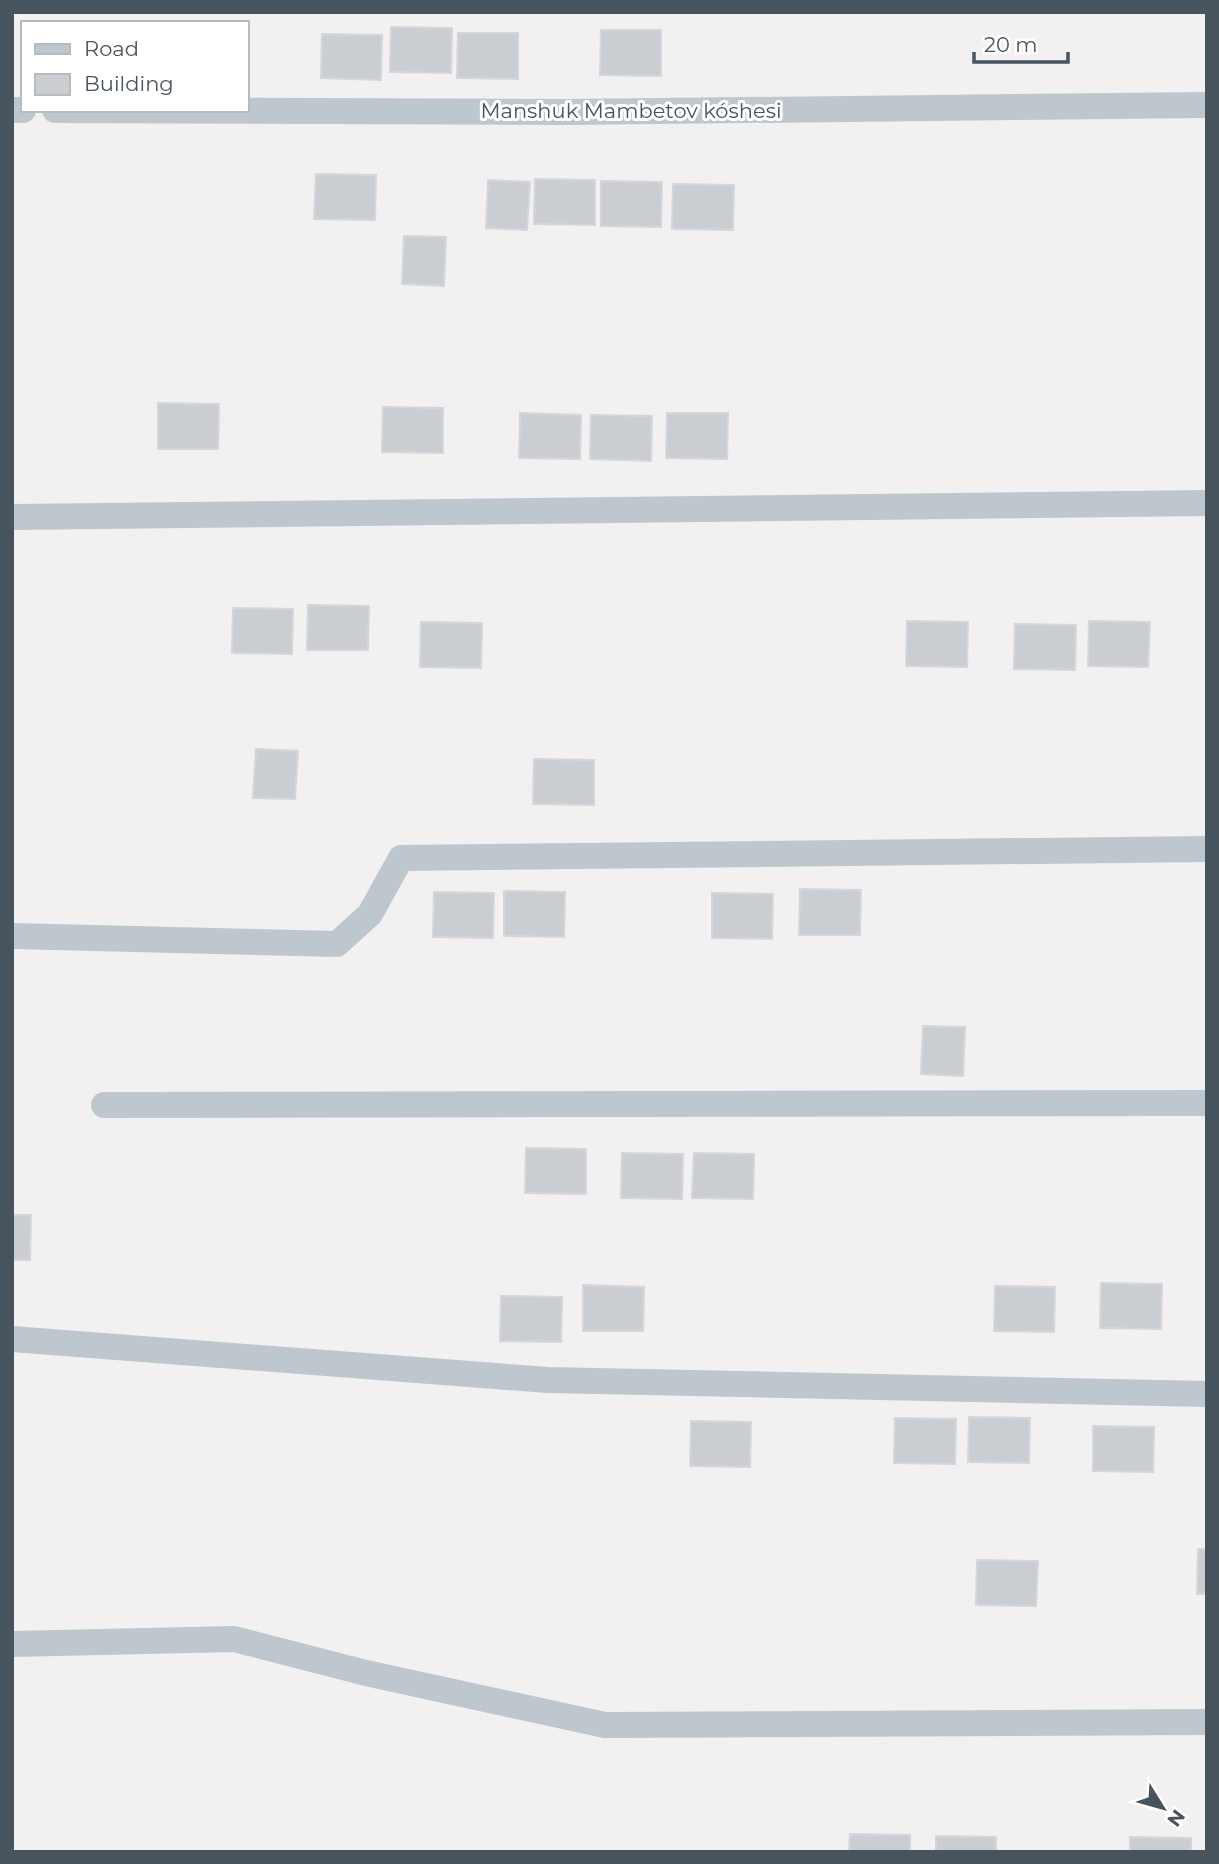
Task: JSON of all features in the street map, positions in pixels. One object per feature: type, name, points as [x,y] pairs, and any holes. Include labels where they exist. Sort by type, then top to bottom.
[{"type":"street","name":"Manshuk Mambetov kóshesi","points":[[248,111],[570,112],[1207,105]]},
{"type":"street","points":[[12,517],[1207,503]]},
{"type":"street","points":[[12,936],[337,944],[370,914],[401,858],[1207,849]]},
{"type":"street","points":[[104,1105],[1207,1103]]},
{"type":"street","points":[[12,1339],[548,1380],[1207,1394]]},
{"type":"street","points":[[12,1644],[234,1639],[366,1673],[605,1725],[1207,1722]]},
{"type":"building","points":[[391,27],[452,28],[451,73],[390,72]]},
{"type":"building","points":[[601,30],[661,30],[661,76],[600,75]]},
{"type":"building","points":[[458,33],[518,33],[518,79],[457,78]]},
{"type":"building","points":[[322,34],[382,35],[381,80],[321,78]]},
{"type":"building","points":[[316,174],[376,175],[375,220],[314,219]]},
{"type":"building","points":[[535,179],[595,180],[595,225],[534,224]]},
{"type":"building","points":[[488,180],[530,182],[527,230],[486,228]]},
{"type":"building","points":[[601,181],[662,182],[661,227],[601,226]]},
{"type":"building","points":[[673,184],[734,185],[733,230],[672,229]]},
{"type":"building","points":[[404,236],[446,237],[444,286],[402,284]]},
{"type":"building","points":[[158,403],[219,404],[218,449],[158,449]]},
{"type":"building","points":[[383,407],[443,408],[443,453],[382,452]]},
{"type":"building","points":[[520,413],[581,415],[580,459],[519,458]]},
{"type":"building","points":[[667,413],[728,413],[727,459],[666,458]]},
{"type":"building","points":[[591,415],[652,416],[651,461],[590,459]]},
{"type":"building","points":[[308,605],[369,606],[368,650],[307,650]]},
{"type":"building","points":[[233,608],[293,609],[292,654],[232,653]]},
{"type":"building","points":[[907,621],[968,622],[967,667],[906,666]]},
{"type":"building","points":[[1089,621],[1150,622],[1148,667],[1088,666]]},
{"type":"building","points":[[421,622],[482,623],[481,668],[420,667]]},
{"type":"building","points":[[1015,624],[1076,625],[1075,670],[1014,669]]},
{"type":"building","points":[[256,749],[298,751],[295,799],[253,798]]},
{"type":"building","points":[[534,759],[594,760],[594,805],[533,804]]},
{"type":"building","points":[[800,889],[861,890],[860,935],[799,935]]},
{"type":"building","points":[[504,891],[565,892],[564,937],[504,936]]},
{"type":"building","points":[[434,892],[494,893],[493,938],[433,937]]},
{"type":"building","points":[[712,893],[773,894],[772,939],[712,938]]},
{"type":"building","points":[[923,1026],[965,1027],[963,1076],[921,1074]]},
{"type":"building","points":[[526,1148],[586,1149],[586,1194],[525,1193]]},
{"type":"building","points":[[622,1153],[683,1154],[682,1199],[621,1198]]},
{"type":"building","points":[[694,1153],[754,1154],[753,1199],[692,1198]]},
{"type":"building","points":[[12,1215],[31,1215],[30,1260],[12,1260]]},
{"type":"building","points":[[1101,1283],[1162,1284],[1161,1329],[1100,1328]]},
{"type":"building","points":[[583,1285],[644,1287],[643,1331],[583,1331]]},
{"type":"building","points":[[995,1286],[1055,1287],[1054,1332],[994,1331]]},
{"type":"building","points":[[501,1296],[562,1297],[561,1342],[500,1341]]},
{"type":"building","points":[[969,1417],[1030,1418],[1029,1463],[968,1462]]},
{"type":"building","points":[[895,1418],[956,1419],[955,1464],[894,1463]]},
{"type":"building","points":[[691,1421],[751,1422],[750,1467],[690,1466]]},
{"type":"building","points":[[1093,1426],[1154,1427],[1153,1472],[1093,1471]]},
{"type":"building","points":[[1198,1549],[1207,1549],[1207,1594],[1197,1594]]},
{"type":"building","points":[[977,1560],[1038,1561],[1036,1606],[976,1605]]},
{"type":"building","points":[[850,1834],[910,1835],[910,1852],[849,1852]]},
{"type":"building","points":[[936,1836],[996,1837],[996,1852],[936,1852]]},
{"type":"building","points":[[1130,1837],[1191,1838],[1191,1852],[1130,1852]]}]
